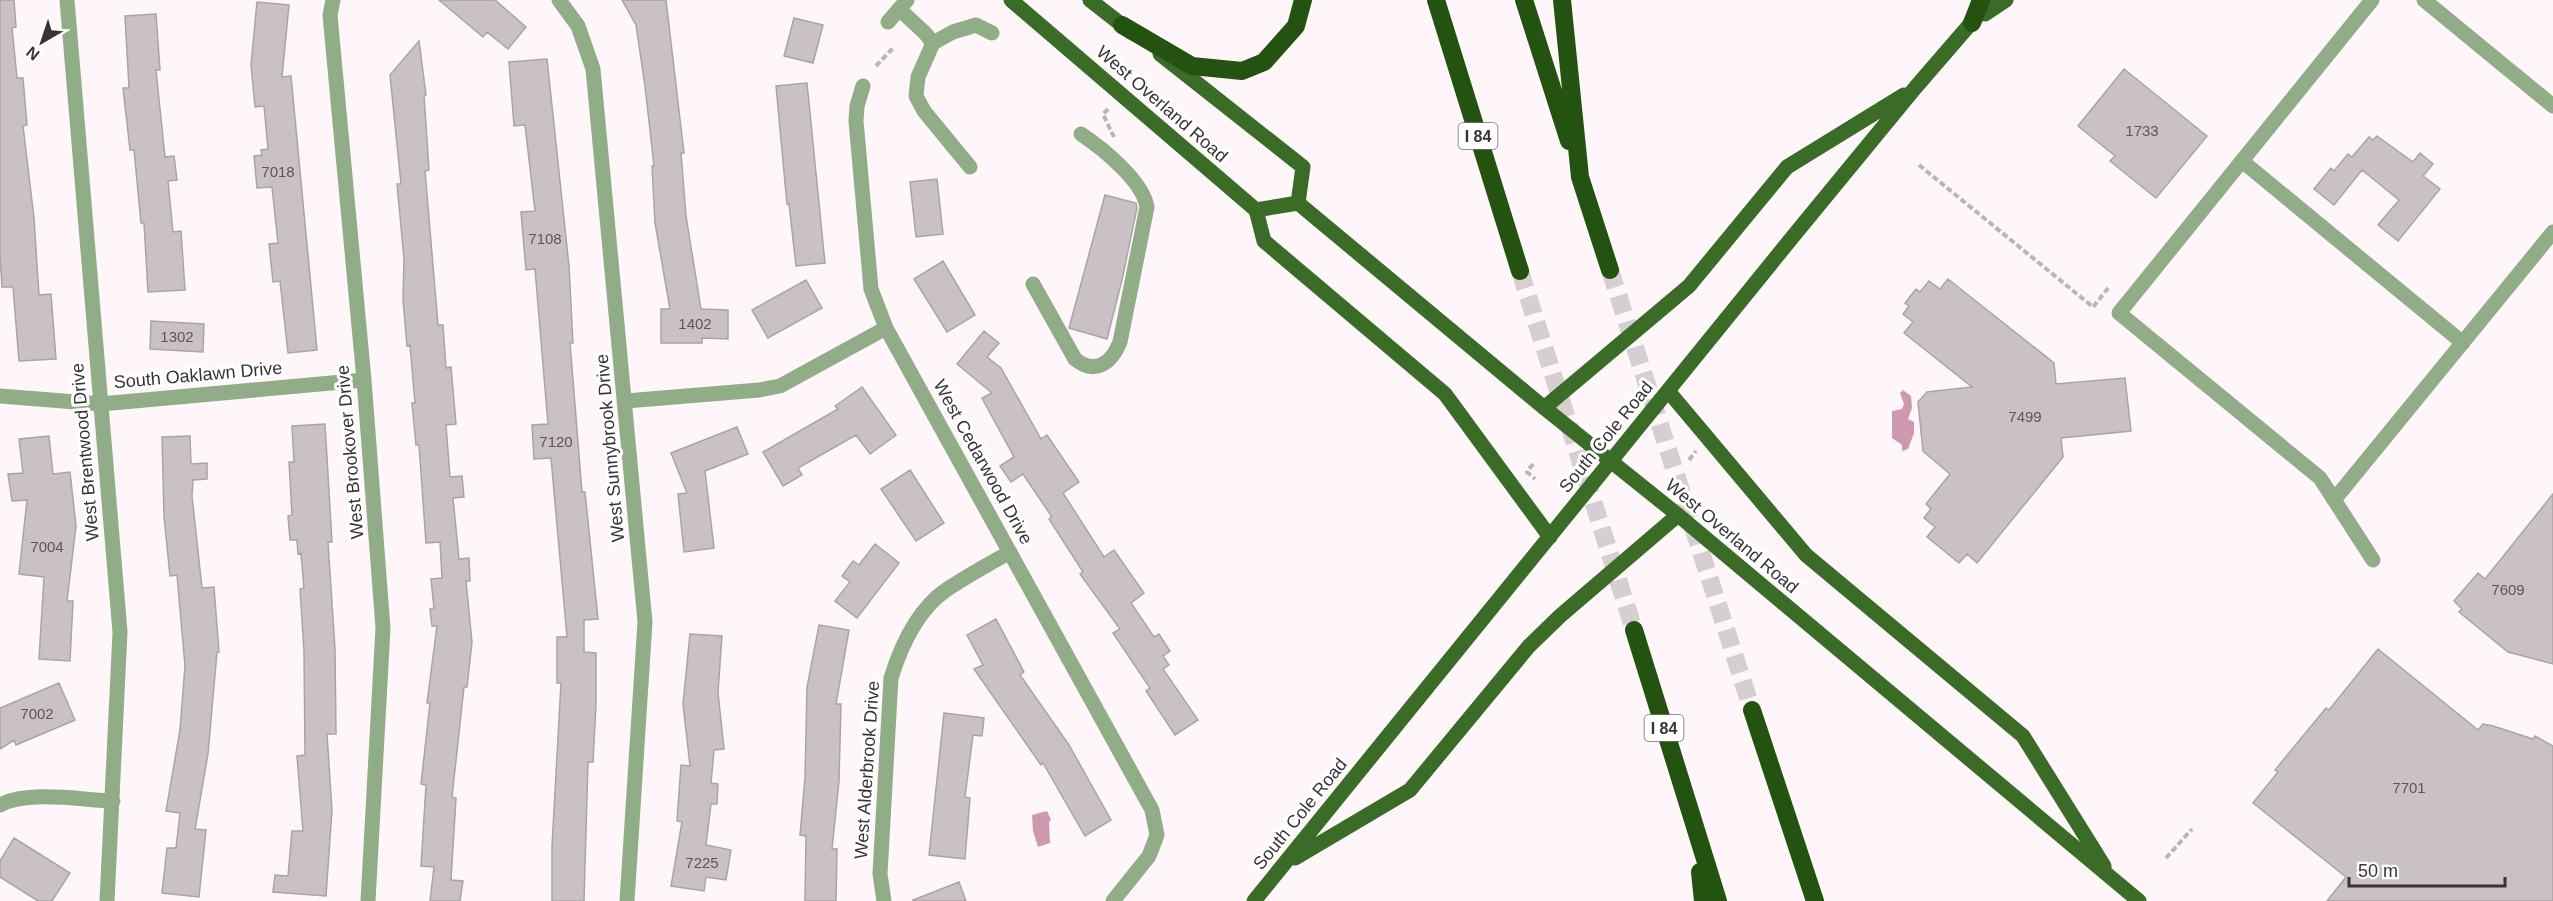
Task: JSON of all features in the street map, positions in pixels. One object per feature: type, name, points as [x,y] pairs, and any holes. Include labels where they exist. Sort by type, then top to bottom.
[{"type":"highway","points":[[1122,25],[1192,66],[1242,71],[1264,62],[1296,26],[1303,0]]},
{"type":"highway","name":"I 84","points":[[1436,0],[1520,271]]},
{"type":"highway","points":[[1524,0],[1610,270]]},
{"type":"highway","points":[[1562,0],[1580,177]]},
{"type":"highway","points":[[1972,23],[1981,0]]},
{"type":"highway","name":"I 84","points":[[1634,630],[1718,901]]},
{"type":"highway","points":[[1752,710],[1815,901]]},
{"type":"highway","points":[[1694,826],[1703,901]]},
{"type":"main road","name":"West Overland Road","points":[[1011,0],[1256,210]]},
{"type":"main road","name":"West Overland Road","points":[[1090,0],[1303,167],[1298,203],[1544,408],[1678,516],[2139,901]]},
{"type":"main road","name":"South Cole Road","points":[[1254,901],[1915,88],[1991,0]]},
{"type":"main road","points":[[1972,23],[2006,0]]},
{"type":"main road","points":[[1544,408],[1689,286],[1787,167],[1915,88]]},
{"type":"main road","points":[[1298,203],[1256,210],[1264,241],[1445,393],[1550,537]]},
{"type":"main road","points":[[1669,392],[1812,561],[2023,736],[2112,879]]},
{"type":"main road","points":[[1287,862],[1410,790],[1529,646],[1560,616],[1678,516]]},
{"type":"street","name":"West Brentwood Drive","points":[[67,0],[120,632],[107,901]]},
{"type":"street","name":"West Brookover Drive","points":[[333,0],[330,15],[364,380],[383,628],[368,901]]},
{"type":"street","name":"West Sunnybrook Drive","points":[[559,0],[578,26],[593,69],[626,400],[645,622],[627,901]]},
{"type":"street","points":[[2372,0],[2119,314],[2320,478],[2373,560]]},
{"type":"street","points":[[2424,0],[2553,106]]},
{"type":"street","points":[[888,22],[903,5],[933,43]]},
{"type":"street","points":[[970,167],[924,111],[916,96],[918,77],[933,43],[953,32],[976,25],[992,33]]},
{"type":"street","name":"West Cedarwood Drive","points":[[863,86],[857,106],[856,121],[871,289],[886,327],[1152,810],[1157,835],[1149,856],[1113,901]]},
{"type":"street","points":[[1033,284],[1075,359],[1082,365],[1092,367],[1109,361],[1120,342],[1147,207],[1140,189],[1100,147],[1081,134]]},
{"type":"street","points":[[2242,161],[2463,343]]},
{"type":"street","points":[[2334,500],[2553,232]]},
{"type":"street","points":[[626,400],[759,390],[780,386],[886,327]]},
{"type":"street","name":"South Oaklawn Drive","points":[[0,396],[101,404],[364,380]]},
{"type":"street","name":"West Alderbrook Drive","points":[[884,901],[880,874],[890,690],[899,651],[926,609],[945,591],[1010,552]]},
{"type":"street","points":[[0,805],[8,801],[30,798],[113,801]]},
{"type":"path","points":[[876,66],[894,47]]},
{"type":"path","points":[[1919,165],[2093,307],[2109,287]]},
{"type":"path","points":[[1689,460],[1696,451],[1690,445]]},
{"type":"path","points":[[1533,464],[1527,472],[1535,479]]},
{"type":"path","points":[[2166,858],[2192,829]]},
{"type":"shaded area","points":[[1903,390],[1911,396],[1912,408],[1908,419],[1914,422],[1914,433],[1908,449],[1902,451],[1902,445],[1892,438],[1892,411],[1902,409],[1904,404],[1900,393]]},
{"type":"shaded area","points":[[1047,811],[1051,820],[1049,822],[1050,843],[1038,847],[1033,831],[1032,815]]},
{"type":"building","points":[[0,0],[14,0],[16,27],[12,28],[17,78],[23,78],[27,125],[23,126],[34,218],[39,295],[51,294],[56,359],[19,361],[13,287],[2,287]]},
{"type":"building","points":[[439,0],[495,0],[526,27],[508,49],[487,32],[483,37]]},
{"type":"building","points":[[622,0],[666,0],[684,153],[681,153],[686,216],[701,309],[728,310],[728,339],[702,338],[702,343],[661,343],[661,309],[670,309],[655,223],[652,166],[654,166],[645,86],[636,25]]},
{"type":"building","points":[[257,2],[289,5],[282,77],[291,76],[317,350],[288,353],[280,281],[273,282],[269,244],[278,243],[272,187],[257,188],[254,156],[262,155],[261,150],[268,149],[264,106],[255,107],[251,65]]},
{"type":"building","points":[[156,14],[160,70],[156,70],[165,157],[174,156],[177,180],[168,181],[173,232],[181,231],[185,290],[148,292],[144,223],[141,223],[134,150],[130,150],[123,88],[129,88],[125,16]]},
{"type":"building","points":[[794,18],[823,25],[813,63],[784,56]]},
{"type":"building","points":[[419,41],[426,95],[424,95],[429,170],[425,171],[438,325],[443,325],[446,368],[451,367],[456,424],[446,425],[450,477],[462,476],[464,497],[453,498],[459,559],[469,558],[470,581],[466,581],[472,642],[467,687],[464,687],[452,797],[456,798],[451,880],[463,881],[460,901],[430,901],[434,867],[421,866],[426,785],[421,784],[430,703],[427,703],[437,626],[432,626],[430,609],[434,608],[431,579],[442,578],[440,542],[426,543],[419,445],[416,445],[412,403],[415,403],[410,345],[407,346],[403,299],[404,259],[397,184],[401,184],[390,75]]},
{"type":"building","points":[[547,59],[569,266],[573,343],[570,343],[582,492],[585,492],[598,619],[584,620],[584,652],[596,653],[596,704],[593,762],[588,762],[584,901],[552,901],[552,846],[561,683],[557,683],[557,637],[567,637],[551,458],[534,459],[532,425],[548,424],[535,269],[526,270],[521,212],[535,211],[525,125],[514,126],[509,62]]},
{"type":"building","points":[[2124,69],[2207,136],[2156,198],[2110,161],[2115,156],[2078,126]]},
{"type":"building","points":[[807,83],[825,263],[796,266],[789,204],[787,204],[776,86]]},
{"type":"building","points":[[2377,136],[2413,162],[2420,153],[2433,164],[2423,176],[2440,189],[2398,241],[2378,225],[2399,200],[2362,170],[2334,205],[2314,189],[2331,168],[2334,171],[2348,154],[2352,157],[2369,137],[2373,140]]},
{"type":"building","points":[[937,179],[943,234],[916,237],[910,182]]},
{"type":"building","points":[[1105,195],[1136,203],[1137,208],[1107,339],[1069,328]]},
{"type":"building","points":[[943,261],[975,315],[947,332],[914,279]]},
{"type":"building","points":[[1948,279],[2054,363],[2056,384],[2125,378],[2131,431],[2061,438],[2063,457],[1977,563],[1967,554],[1959,563],[1927,537],[1935,527],[1924,518],[1931,509],[1926,504],[1950,474],[1923,451],[1918,402],[1927,392],[1972,387],[1904,333],[1913,322],[1903,314],[1909,306],[1905,303],[1916,289],[1920,292],[1929,281],[1940,289]]},
{"type":"building","points":[[806,280],[822,308],[768,338],[752,310]]},
{"type":"building","points":[[151,321],[204,324],[203,352],[150,349]]},
{"type":"building","points":[[984,331],[999,343],[987,357],[1001,368],[1041,439],[1047,435],[1079,482],[1063,493],[1104,557],[1114,550],[1144,593],[1131,603],[1154,637],[1159,634],[1170,651],[1163,656],[1169,665],[1163,669],[1198,720],[1175,735],[1146,691],[1150,688],[1113,633],[1120,629],[1080,574],[1083,572],[1049,519],[1052,517],[1023,474],[1011,482],[1000,466],[1014,457],[982,398],[992,393],[957,364]]},
{"type":"building","points":[[862,387],[896,435],[870,454],[856,435],[798,468],[802,475],[783,486],[763,452],[838,409],[835,406]]},
{"type":"building","points":[[325,424],[332,542],[328,542],[335,649],[336,734],[327,734],[332,810],[326,896],[273,892],[275,875],[288,876],[292,831],[303,831],[297,756],[305,755],[304,651],[300,589],[304,588],[301,553],[298,554],[297,540],[290,540],[288,516],[292,515],[289,462],[294,462],[292,426]]},
{"type":"building","points":[[737,427],[748,454],[705,471],[714,548],[684,552],[678,494],[687,493],[671,453]]},
{"type":"building","points":[[49,436],[53,474],[70,472],[76,526],[67,601],[73,601],[70,661],[39,659],[44,577],[19,574],[27,500],[12,501],[8,474],[23,473],[19,439]]},
{"type":"building","points":[[190,436],[191,464],[207,463],[207,479],[193,480],[192,496],[202,588],[214,587],[219,652],[217,652],[208,754],[195,829],[206,830],[199,897],[162,893],[167,848],[176,848],[180,813],[166,811],[180,730],[185,666],[177,575],[170,576],[164,516],[162,437]]},
{"type":"building","points":[[910,470],[944,523],[916,541],[881,489]]},
{"type":"building","points":[[2553,494],[2553,664],[2508,652],[2459,612],[2462,609],[2454,601],[2478,573],[2485,579]]},
{"type":"building","points":[[875,544],[899,563],[857,618],[835,601],[850,582],[842,576],[853,561],[859,565]]},
{"type":"building","points":[[996,619],[1024,672],[1020,675],[1069,745],[1111,820],[1085,836],[1043,763],[1041,765],[974,669],[983,665],[967,635]]},
{"type":"building","points":[[819,625],[849,630],[836,704],[841,704],[839,781],[832,849],[837,849],[836,901],[805,901],[806,836],[800,835],[805,778],[807,687]]},
{"type":"building","points":[[690,634],[722,636],[718,692],[724,749],[714,750],[711,783],[718,784],[717,804],[711,804],[706,845],[731,850],[726,880],[706,877],[704,891],[671,886],[682,822],[677,821],[681,765],[690,766],[683,704]]},
{"type":"building","points":[[2378,649],[2478,730],[2483,724],[2493,726],[2533,739],[2535,736],[2553,746],[2553,901],[2327,901],[2346,877],[2253,803],[2278,772],[2275,770],[2326,708],[2329,710]]},
{"type":"building","points":[[59,683],[75,720],[16,745],[14,740],[0,749],[0,708]]},
{"type":"building","points":[[944,713],[984,718],[982,736],[973,735],[965,797],[970,798],[965,859],[929,855]]},
{"type":"building","points":[[14,838],[70,873],[52,901],[38,901],[0,877],[0,861]]},
{"type":"building","points":[[959,882],[966,901],[913,901],[913,900]]},
{"type":"tunnel","points":[[1610,270],[1752,710]]},
{"type":"tunnel","points":[[1520,271],[1634,630]]}]
